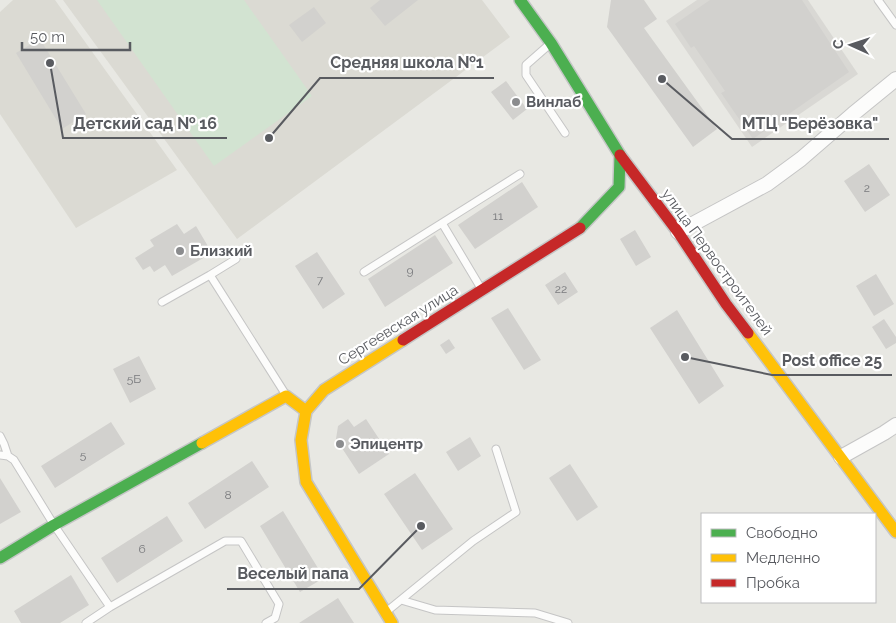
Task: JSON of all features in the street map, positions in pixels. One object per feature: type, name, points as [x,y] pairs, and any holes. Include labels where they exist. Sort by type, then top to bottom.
[{"type":"main road","points":[[522,0],[551,43],[620,155]]},
{"type":"main road","name":"улица Первостроителей","points":[[620,155],[678,232],[726,304],[842,457],[896,532]]},
{"type":"main road","name":"Сергеевская улица","points":[[306,411],[324,390],[582,227],[620,187],[620,155]]},
{"type":"main road","points":[[0,558],[54,525],[286,396],[306,411],[301,440],[306,482],[392,623]]},
{"type":"street","points":[[678,232],[767,184],[801,159],[896,80]]},
{"type":"street","points":[[842,457],[896,425]]},
{"type":"lane","points":[[878,0],[896,25]]},
{"type":"lane","points":[[551,43],[526,65],[526,75],[565,133]]},
{"type":"lane","points":[[364,272],[520,174]]},
{"type":"lane","points":[[442,224],[482,290]]},
{"type":"lane","points":[[162,302],[236,259]]},
{"type":"lane","points":[[210,275],[286,396]]},
{"type":"lane","points":[[0,436],[8,456]]},
{"type":"lane","points":[[385,612],[473,541],[516,512],[496,449]]},
{"type":"lane","points":[[0,455],[8,456],[14,460],[54,525],[110,607]]},
{"type":"lane","points":[[86,623],[110,607],[225,541],[241,541],[279,604],[275,618],[266,623]]},
{"type":"lane","points":[[401,600],[435,610],[535,613],[568,623]]},
{"type":"shaded area","points":[[13,0],[55,0],[177,170],[76,228],[0,114],[0,12]]},
{"type":"shaded area","points":[[63,0],[482,0],[510,37],[237,239]]},
{"type":"shaded area","points":[[697,0],[808,0],[858,74],[752,147],[666,21]]},
{"type":"green space","points":[[97,0],[244,0],[312,96],[214,166]]},
{"type":"building","points":[[380,0],[418,0],[385,26],[370,8]]},
{"type":"building","points":[[611,0],[644,0],[657,19],[644,28],[717,129],[693,147],[607,27]]},
{"type":"building","points":[[710,0],[802,0],[849,72],[753,139],[721,93],[725,91],[694,46],[691,48],[675,24]]},
{"type":"building","points":[[314,7],[326,23],[302,42],[289,25]]},
{"type":"building","points":[[40,39],[86,114],[62,129],[16,53]]},
{"type":"building","points":[[506,81],[527,109],[513,120],[491,92]]},
{"type":"building","points":[[869,164],[890,195],[865,212],[844,181]]},
{"type":"building","points":[[522,182],[538,207],[475,249],[458,225]]},
{"type":"building","points":[[177,224],[184,234],[196,226],[212,253],[172,276],[165,265],[154,272],[150,266],[143,270],[135,258],[154,246],[150,240]]},
{"type":"building","points":[[635,230],[651,257],[636,266],[620,239]]},
{"type":"building","points":[[435,235],[453,263],[385,307],[368,279]]},
{"type":"building","points":[[317,252],[345,294],[323,309],[295,266]]},
{"type":"building","points":[[565,272],[578,292],[558,305],[545,285]]},
{"type":"building","points":[[876,274],[894,304],[874,316],[856,286]]},
{"type":"building","points":[[508,308],[541,360],[524,370],[491,318]]},
{"type":"building","points":[[677,310],[724,386],[699,404],[650,328]]},
{"type":"building","points":[[884,319],[896,337],[896,343],[886,349],[872,327]]},
{"type":"building","points":[[449,339],[455,348],[446,354],[440,345]]},
{"type":"building","points":[[139,356],[156,389],[130,403],[113,369]]},
{"type":"building","points":[[348,419],[354,427],[366,419],[389,454],[359,474],[336,439],[338,426]]},
{"type":"building","points":[[111,422],[125,444],[55,488],[41,466]]},
{"type":"building","points":[[470,437],[481,456],[458,471],[446,452]]},
{"type":"building","points":[[252,461],[269,487],[205,529],[188,503]]},
{"type":"building","points":[[570,464],[598,507],[577,521],[549,478]]},
{"type":"building","points":[[415,473],[453,529],[422,550],[384,494]]},
{"type":"building","points":[[0,478],[21,512],[0,524]]},
{"type":"building","points":[[283,511],[324,578],[300,592],[260,526]]},
{"type":"building","points":[[167,516],[183,541],[117,583],[101,558]]},
{"type":"building","points":[[71,575],[89,605],[60,623],[21,623],[14,611]]},
{"type":"building","points":[[338,598],[354,623],[299,623]]},
{"type":"traffic: fast","points":[[520,0],[551,43],[620,155],[619,187],[580,228]]},
{"type":"traffic: fast","points":[[0,558],[54,525],[202,443]]},
{"type":"traffic: slow","points":[[748,333],[896,532]]},
{"type":"traffic: slow","points":[[392,623],[306,482],[301,440],[306,411],[324,390],[403,340]]},
{"type":"traffic: slow","points":[[202,443],[286,396],[306,411]]},
{"type":"traffic: jam","points":[[620,155],[678,232],[726,304],[748,333]]},
{"type":"traffic: jam","points":[[403,340],[580,228]]},
{"type":"place","name":"Детский сад № 16","points":[[50,63]]},
{"type":"place","name":"МТЦ \"Берёзовка\"","points":[[662,79]]},
{"type":"place","name":"Винлаб","points":[[516,102]]},
{"type":"place","name":"Средняя школа №1","points":[[269,138]]},
{"type":"place","name":"Близкий","points":[[180,251]]},
{"type":"place","name":"Post office 25","points":[[685,357]]},
{"type":"place","name":"Эпицентр","points":[[340,444]]},
{"type":"place","name":"Веселый папа","points":[[421,526]]}]
